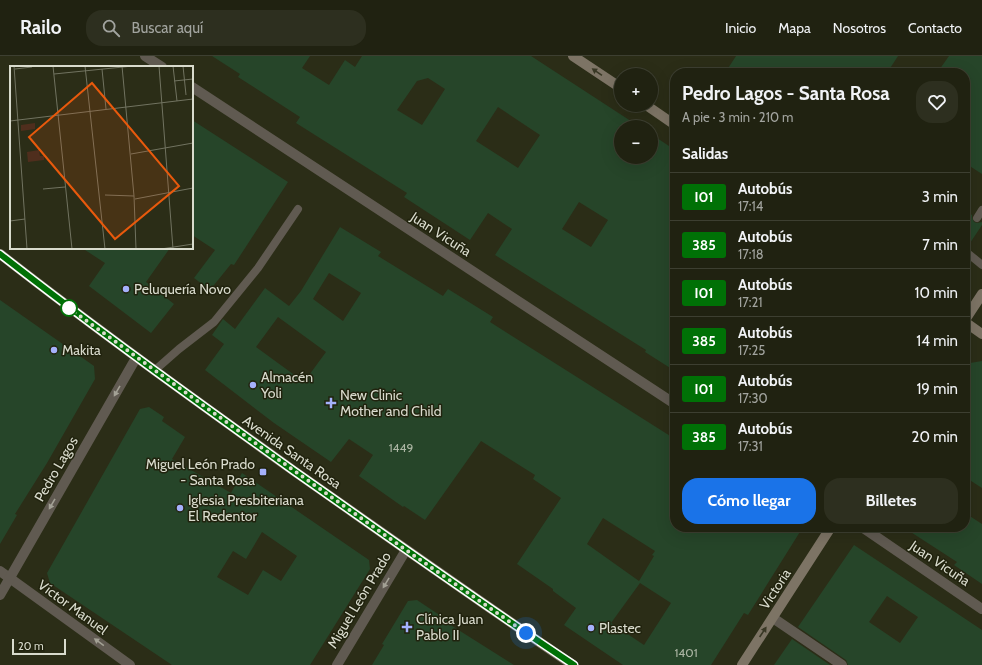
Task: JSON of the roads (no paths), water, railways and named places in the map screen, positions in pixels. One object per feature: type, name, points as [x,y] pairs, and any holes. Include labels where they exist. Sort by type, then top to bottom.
[{"type":"main road","points":[[574,56],[614,83]]},
{"type":"main road","points":[[656,112],[670,122]]},
{"type":"main road","name":"Avenida Santa Rosa","points":[[0,254],[154,371],[406,550],[574,665]]},
{"type":"main road","points":[[970,313],[982,294]]},
{"type":"main road","points":[[970,325],[982,334]]},
{"type":"main road","name":"Victoria","points":[[742,665],[828,532]]},
{"type":"street","points":[[145,56],[160,66]]},
{"type":"street","name":"Juan Vicuña","points":[[193,88],[670,401]]},
{"type":"street","name":"Pedro Lagos","points":[[0,595],[136,358]]},
{"type":"street","name":"Juan Vicuña","points":[[869,532],[982,609]]},
{"type":"street","name":"Miguel León Prado","points":[[337,665],[406,550]]},
{"type":"street","name":"Víctor Manuel","points":[[0,571],[130,665]]},
{"type":"street","points":[[773,618],[842,665]]},
{"type":"lane","points":[[154,371],[179,349],[214,322],[258,268],[298,209]]},
{"type":"lane","points":[[976,218],[982,210]]},
{"type":"lane","points":[[970,255],[982,265]]},
{"type":"place","name":"Peluquería Novo","points":[[126,289]]},
{"type":"place","name":"Makita","points":[[54,350]]},
{"type":"place","name":"Almacén Yoli","points":[[253,385]]},
{"type":"place","name":"New Clinic Mother and Child","points":[[331,403]]},
{"type":"place","name":"Miguel León Prado - Santa Rosa","points":[[263,472]]},
{"type":"place","name":"Iglesia Presbiteriana El Redentor","points":[[180,508]]},
{"type":"place","name":"Clínica Juan Pablo II","points":[[407,627]]},
{"type":"place","name":"Plastec","points":[[591,628]]}]
